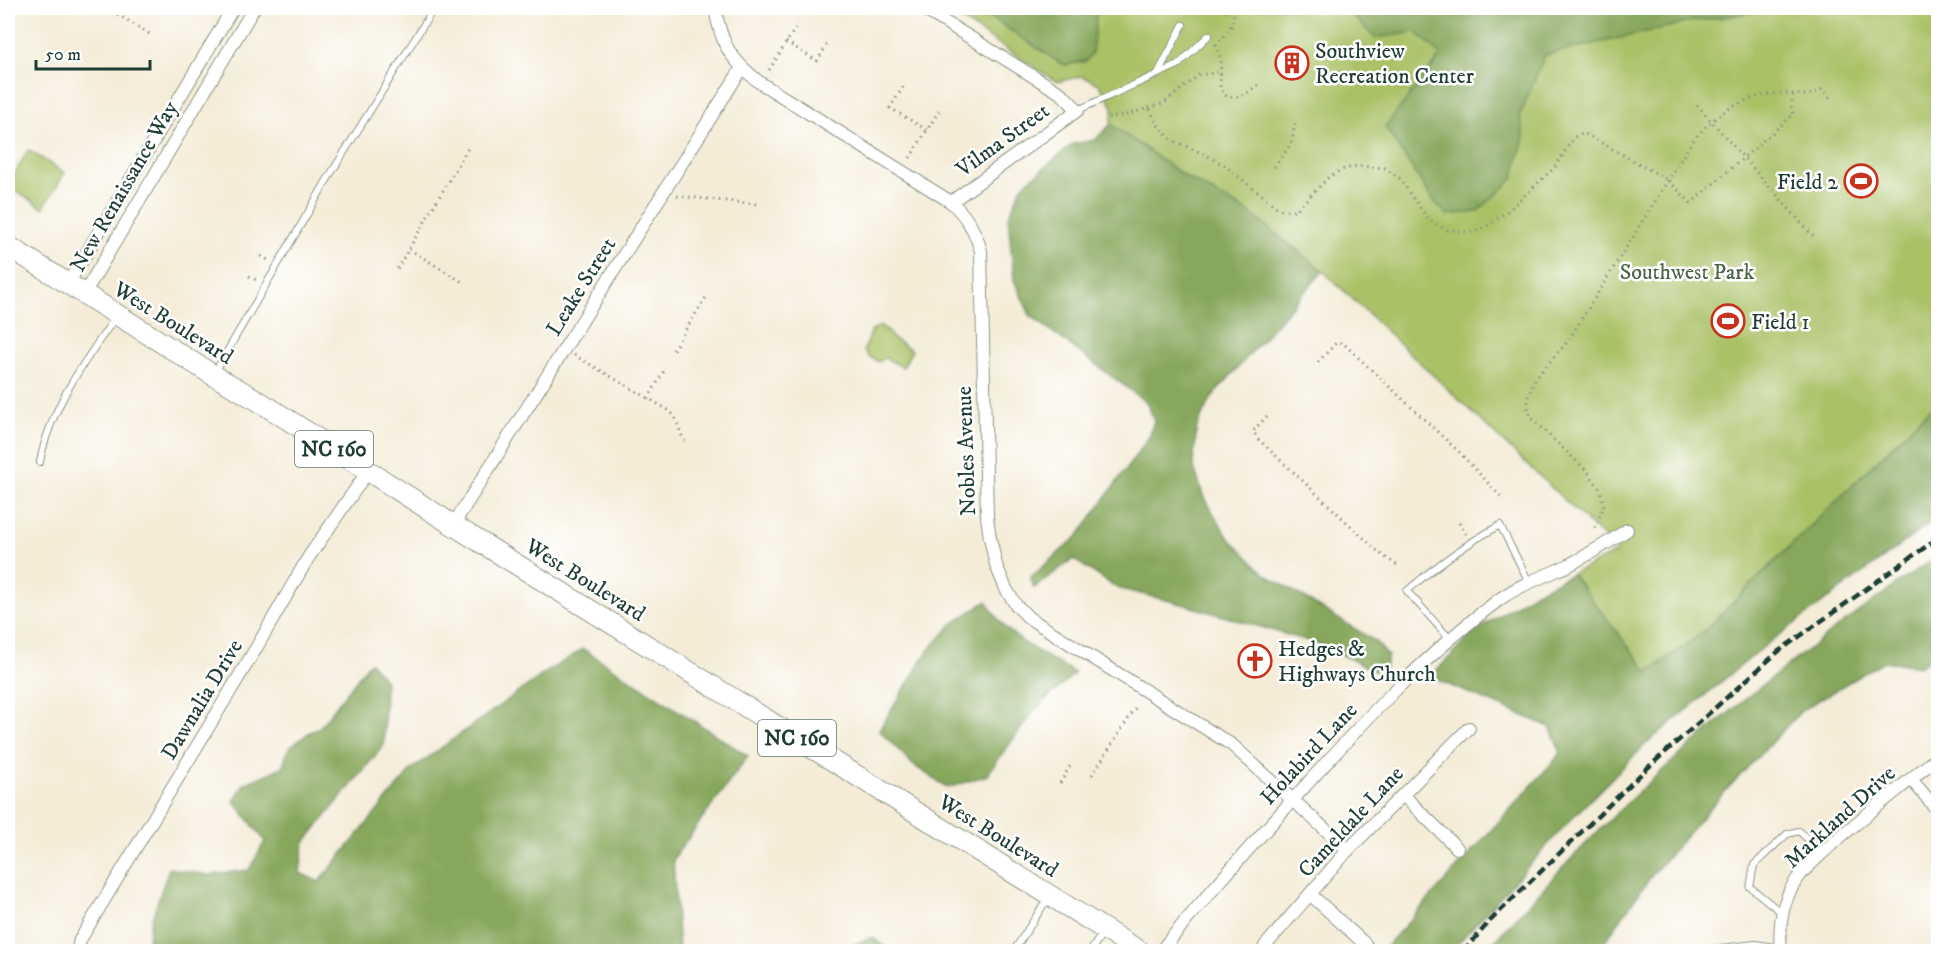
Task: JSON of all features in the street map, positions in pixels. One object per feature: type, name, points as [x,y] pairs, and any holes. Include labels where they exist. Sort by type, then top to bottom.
[{"type":"main road","name":"West Boulevard","points":[[8,246],[1141,951]]},
{"type":"street","name":"New Renaissance Way","points":[[76,289],[233,8]]},
{"type":"street","name":"New Renaissance Way","points":[[76,289],[254,8]]},
{"type":"street","name":"Nobles Avenue","points":[[715,8],[724,46],[742,68],[759,82],[951,202],[968,219],[981,251],[987,517],[996,565],[1016,605],[1029,618],[1222,737],[1348,850]]},
{"type":"street","points":[[922,8],[1062,94],[1078,110]]},
{"type":"street","name":"Leake Street","points":[[453,525],[742,68]]},
{"type":"street","name":"Vilma Street","points":[[951,202],[1078,110]]},
{"type":"street","name":"Dawnalia Drive","points":[[77,951],[80,940],[308,558],[368,471]]},
{"type":"street","name":"Holabird Lane","points":[[1160,951],[1292,801],[1413,671],[1449,638],[1503,597],[1608,543],[1627,530]]},
{"type":"street","name":"Cameldale Lane","points":[[1265,946],[1348,850],[1469,728]]},
{"type":"street","name":"Markland Drive","points":[[1781,951],[1779,933],[1782,914],[1789,893],[1802,872],[1938,757]]},
{"type":"street","points":[[1911,779],[1938,811]]},
{"type":"street","points":[[1403,795],[1457,848]]},
{"type":"street","points":[[1310,894],[1366,945]]},
{"type":"street","points":[[1713,951],[1755,947],[1781,951]]},
{"type":"lane","points":[[213,375],[330,175],[434,8]]},
{"type":"lane","points":[[1158,74],[1183,25]]},
{"type":"lane","points":[[1078,110],[1178,65],[1209,35]]},
{"type":"lane","points":[[40,462],[43,445],[51,424],[73,379],[117,315]]},
{"type":"lane","points":[[1449,638],[1407,591],[1436,566],[1470,542],[1500,525],[1530,583]]},
{"type":"lane","points":[[1782,914],[1750,886],[1754,865],[1787,834],[1799,831],[1822,854]]},
{"type":"lane","points":[[1013,951],[1050,896]]},
{"type":"lane","points":[[1090,951],[1105,929]]},
{"type":"path","points":[[107,8],[151,35]]},
{"type":"path","points":[[1234,9],[1231,28],[1216,44],[1221,61],[1220,88],[1227,97],[1241,97],[1258,85]]},
{"type":"path","points":[[1225,11],[1255,9],[1265,16]]},
{"type":"path","points":[[769,70],[798,24]]},
{"type":"path","points":[[786,42],[817,61],[829,42]]},
{"type":"path","points":[[1108,118],[1150,109],[1164,103],[1199,75],[1220,72]]},
{"type":"path","points":[[903,87],[890,108],[927,130]]},
{"type":"path","points":[[1595,528],[1604,506],[1600,489],[1588,472],[1531,418],[1528,409],[1528,394],[1534,379],[1568,341],[1696,135],[1729,107],[1760,96],[1810,95],[1822,88],[1830,98]]},
{"type":"path","points":[[1150,109],[1156,124],[1166,136],[1224,165],[1271,204],[1285,211],[1298,209],[1330,176],[1341,170],[1357,166],[1385,168],[1394,173],[1428,220],[1439,227],[1458,232],[1480,230],[1491,224],[1555,167],[1574,137],[1584,133],[1668,180],[1691,203],[1794,114],[1791,109],[1792,94]]},
{"type":"path","points":[[1697,105],[1813,236]]},
{"type":"path","points":[[910,158],[940,109]]},
{"type":"path","points":[[1274,167],[1291,144],[1298,120]]},
{"type":"path","points":[[397,269],[468,148]]},
{"type":"path","points":[[672,195],[756,204]]},
{"type":"path","points":[[409,249],[464,283]]},
{"type":"path","points":[[673,350],[708,294]]},
{"type":"path","points":[[1318,362],[1336,343],[1345,345],[1460,452],[1502,498]]},
{"type":"path","points":[[573,354],[675,416],[685,441]]},
{"type":"path","points":[[648,399],[665,369]]},
{"type":"path","points":[[1267,416],[1253,430],[1258,439],[1383,556],[1399,566]]},
{"type":"path","points":[[1092,775],[1136,706]]},
{"type":"path","points":[[1060,783],[1072,763]]},
{"type":"green space","name":"Southwest Park","points":[[943,8],[1696,8],[1695,21],[1782,8],[1938,8],[1938,401],[1702,633],[1648,673],[1572,574],[1617,552],[1611,544],[1323,271],[1248,212],[1184,176],[1111,124],[1113,107],[1099,84],[1082,76],[1057,82]]},
{"type":"green space","points":[[977,8],[1097,8],[1092,53],[1086,61],[1066,65],[1060,63]]},
{"type":"green space","points":[[1345,8],[1782,8],[1694,21],[1545,55],[1520,115],[1524,137],[1513,179],[1477,212],[1447,215],[1433,200],[1385,127],[1441,55],[1416,32],[1375,38]]},
{"type":"green space","points":[[1111,124],[1184,176],[1248,212],[1323,271],[1212,397],[1197,426],[1193,464],[1204,498],[1228,537],[1265,574],[1375,641],[1388,656],[1384,670],[1374,671],[1322,645],[1182,604],[1117,588],[1073,559],[1034,588],[1030,578],[1079,535],[1149,437],[1154,421],[1147,403],[1030,315],[1014,280],[1008,218],[1022,186],[1073,144],[1095,140]]},
{"type":"green space","points":[[28,150],[65,173],[43,208],[8,186]]},
{"type":"green space","points":[[881,326],[892,338],[912,350],[903,367],[885,358],[879,362],[869,357],[864,350],[872,330]]},
{"type":"green space","points":[[1938,401],[1938,517],[1766,645],[1646,744],[1573,817],[1451,951],[1382,951],[1561,753],[1550,727],[1430,677],[1475,631],[1536,592],[1572,574],[1648,672],[1702,633]]},
{"type":"green space","points":[[1938,555],[1938,653],[1920,666],[1884,661],[1802,710],[1716,801],[1652,875],[1598,951],[1485,951],[1596,834],[1699,738],[1799,656]]},
{"type":"green space","points":[[987,601],[994,614],[1013,635],[1075,673],[1033,712],[987,775],[948,788],[913,765],[879,730],[927,652],[953,623]]},
{"type":"green space","points":[[583,649],[748,756],[673,859],[679,951],[147,951],[150,924],[169,868],[208,875],[249,870],[265,841],[234,801],[244,784],[282,767],[289,748],[319,728],[370,662],[385,680],[384,745],[304,843],[300,873],[319,882],[412,769],[545,673]]},
{"type":"green space","points":[[872,937],[891,951],[838,951]]},
{"type":"railway","points":[[1463,952],[1490,921],[1643,772],[1779,651],[1938,538]]},
{"type":"place","name":"Southview Recreation Center","points":[[1292,63]]},
{"type":"place","name":"Field 2","points":[[1861,181]]},
{"type":"place","name":"Field 1","points":[[1728,321]]},
{"type":"place","name":"Hedges & Highways Church","points":[[1255,661]]}]
